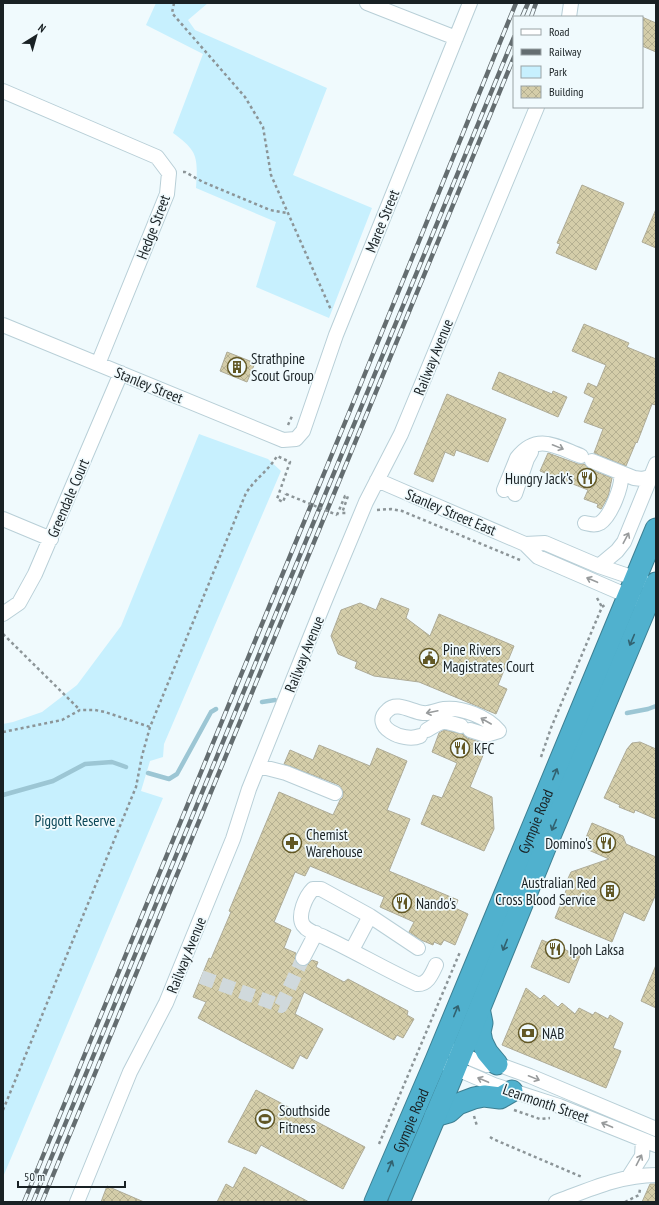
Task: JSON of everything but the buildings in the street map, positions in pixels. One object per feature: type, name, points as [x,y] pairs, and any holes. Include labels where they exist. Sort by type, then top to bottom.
[{"type":"highway","name":"Gympie Road","points":[[375,1202],[448,1057],[631,587],[656,529]]},
{"type":"highway","name":"Gympie Road","points":[[399,1202],[435,1116],[448,1057],[479,1009],[653,591]]},
{"type":"highway","points":[[479,1009],[482,1023],[480,1032],[482,1042],[487,1052],[497,1064]]},
{"type":"highway","points":[[435,1116],[449,1112],[458,1104],[474,1098],[484,1096],[512,1100]]},
{"type":"street","points":[[367,3],[456,38]]},
{"type":"street","name":"Maree Street","points":[[296,439],[303,431],[339,329],[470,3]]},
{"type":"street","points":[[569,16],[571,3]]},
{"type":"street","points":[[3,91],[156,157],[168,172]]},
{"type":"street","name":"Railway Avenue","points":[[77,1202],[130,1072],[166,1003],[233,839],[250,789],[326,598],[366,502],[404,427],[537,108]]},
{"type":"street","name":"Hedge Street","points":[[98,364],[167,194],[168,172]]},
{"type":"street","name":"Stanley Street","points":[[3,325],[283,440],[296,439]]},
{"type":"street","name":"Greendale Court","points":[[3,614],[19,603],[35,574],[121,373]]},
{"type":"street","points":[[509,492],[517,458],[526,449],[536,443],[552,444],[634,478],[650,477]]},
{"type":"street","points":[[599,566],[617,551],[624,542],[629,533],[656,464]]},
{"type":"street","points":[[585,523],[596,524],[604,520],[612,507],[622,481],[620,473]]},
{"type":"street","name":"Stanley Street East","points":[[377,480],[524,544],[538,557],[631,587],[653,591]]},
{"type":"street","points":[[3,519],[51,539]]},
{"type":"street","name":"Stanley Street East","points":[[524,544],[545,543],[599,566],[631,587],[653,591]]},
{"type":"street","points":[[396,706],[425,713],[451,709],[470,713],[485,719],[499,731],[486,735],[448,722],[442,722],[424,733],[414,738],[408,738],[400,737],[390,732],[384,726],[383,722],[385,713],[396,706]]},
{"type":"street","points":[[259,766],[286,773],[335,793]]},
{"type":"street","points":[[418,948],[370,916],[321,889],[313,889],[307,897],[302,910],[301,920],[306,928],[417,984],[424,984],[427,982],[436,965]]},
{"type":"street","points":[[352,950],[370,916]]},
{"type":"street","points":[[303,958],[316,933]]},
{"type":"street","name":"Learmonth Street","points":[[448,1057],[487,1065],[497,1064],[656,1129]]},
{"type":"street","name":"Learmonth Street","points":[[448,1057],[494,1085],[512,1100],[559,1106],[644,1140]]},
{"type":"street","points":[[628,1178],[642,1156],[644,1140],[638,1121]]},
{"type":"street","points":[[556,1202],[606,1183],[628,1178],[656,1175]]},
{"type":"path","points":[[174,3],[172,13],[245,97],[263,127],[271,175],[339,329]]},
{"type":"path","points":[[168,172],[185,172],[203,182],[270,210],[288,213]]},
{"type":"path","points":[[3,1110],[136,787],[142,756],[150,727],[246,493],[251,485],[272,465],[277,456],[290,462],[277,499],[283,502],[286,494],[338,516],[345,496],[348,496],[342,513]]},
{"type":"path","points":[[372,514],[379,509],[402,511],[524,561]]},
{"type":"path","points":[[596,596],[602,607]]},
{"type":"path","points":[[539,763],[602,607],[606,604]]},
{"type":"path","points":[[3,634],[80,710]]},
{"type":"path","points":[[3,732],[62,720],[80,710],[105,712],[150,727]]},
{"type":"path","points":[[377,1148],[461,950]]},
{"type":"path","points":[[512,1100],[540,1119],[554,1118]]},
{"type":"path","points":[[490,1136],[493,1139],[587,1178]]},
{"type":"path","points":[[626,1202],[639,1195],[642,1185]]},
{"type":"green space","points":[[156,3],[208,3],[188,20],[195,30],[327,88],[293,175],[372,208],[329,318],[256,287],[276,222],[196,188],[197,169],[195,156],[192,150],[173,133],[203,54],[146,25]]},
{"type":"green space","name":"Piggott Reserve","points":[[199,434],[268,459],[281,471],[164,744],[163,757],[150,761],[141,791],[163,798],[3,1177],[3,724],[42,712],[77,685],[121,626]]},
{"type":"waterway","points":[[262,702],[275,700]]},
{"type":"waterway","points":[[627,713],[656,706]]},
{"type":"waterway","points":[[148,773],[169,779],[177,774],[211,712],[216,709]]},
{"type":"waterway","points":[[3,795],[53,781],[85,764],[112,762],[126,767]]},
{"type":"tunnel","points":[[201,977],[281,1006],[303,958]]},
{"type":"railway","points":[[24,1202],[516,3]]},
{"type":"railway","points":[[522,16],[528,3]]},
{"type":"railway","points":[[531,16],[536,3]]},
{"type":"railway","points":[[33,1202],[513,39]]},
{"type":"railway","points":[[42,1202],[513,59]]},
{"type":"place","name":"Strathpine Scout Group","points":[[237,367]]},
{"type":"place","name":"Hungry Jack's","points":[[587,478]]},
{"type":"place","name":"Pine Rivers Magistrates Court","points":[[429,658]]},
{"type":"place","name":"KFC","points":[[460,748]]},
{"type":"place","name":"Chemist Warehouse","points":[[292,843]]},
{"type":"place","name":"Domino's","points":[[606,843]]},
{"type":"place","name":"Australian Red Cross Blood Service","points":[[610,891]]},
{"type":"place","name":"Nando's","points":[[402,903]]},
{"type":"place","name":"Ipoh Laksa","points":[[555,949]]},
{"type":"place","name":"NAB","points":[[528,1033]]},
{"type":"place","name":"Southside Fitness","points":[[265,1119]]}]
